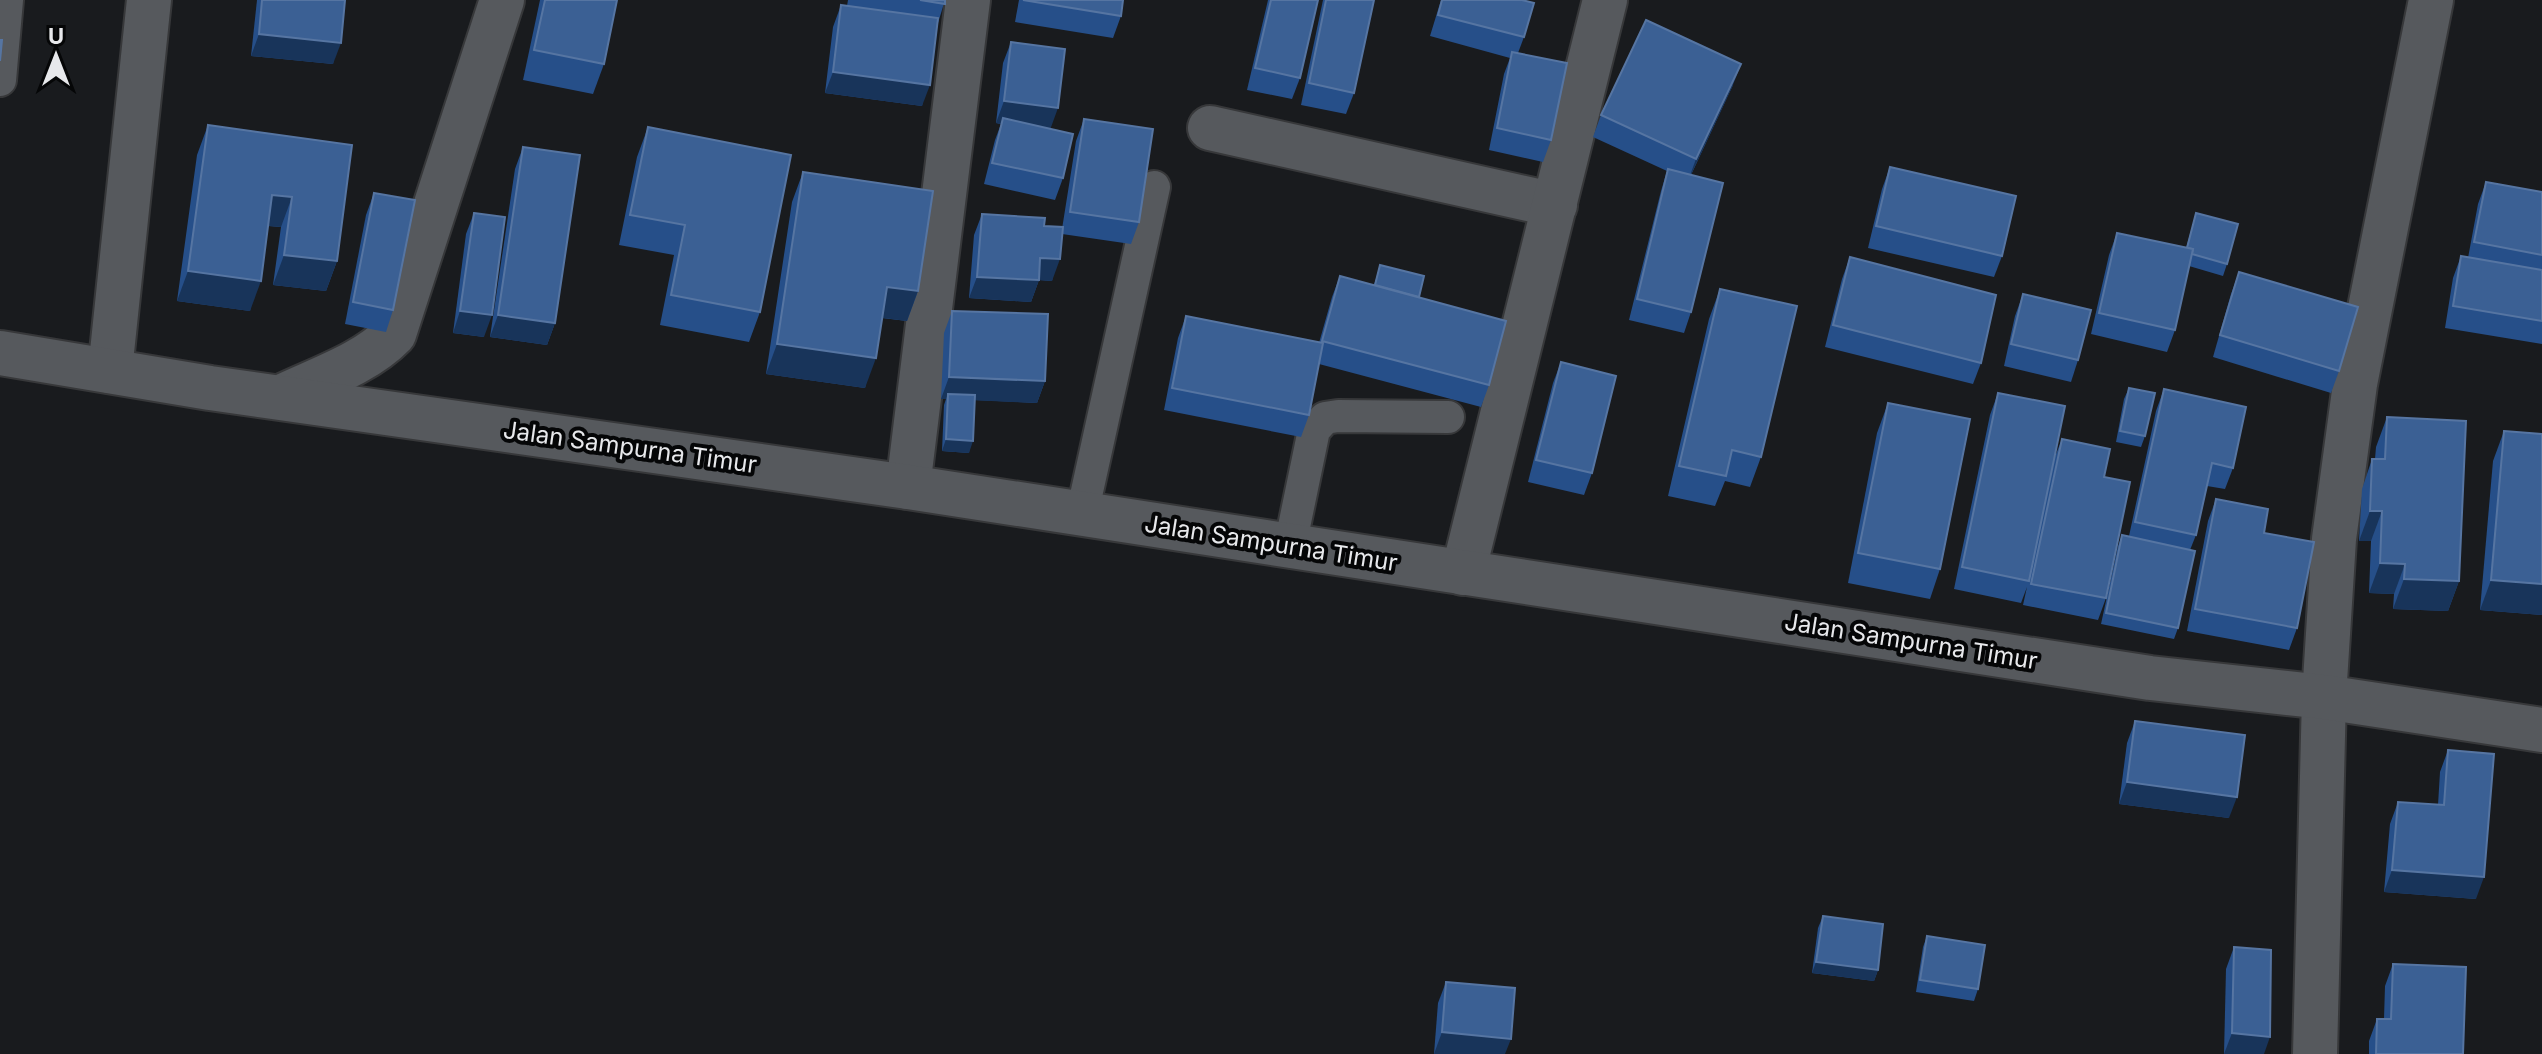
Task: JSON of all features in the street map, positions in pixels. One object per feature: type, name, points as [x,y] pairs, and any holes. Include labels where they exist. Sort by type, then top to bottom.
[{"type":"street","points":[[110,371],[149,0]]},
{"type":"street","points":[[281,397],[383,346],[394,334],[502,0]]},
{"type":"street","points":[[908,487],[968,0]]},
{"type":"street","points":[[1463,573],[1605,0]]},
{"type":"street","points":[[2315,1054],[2324,697],[2334,539],[2352,400],[2431,0]]},
{"type":"street","points":[[1210,128],[1555,205]]},
{"type":"street","name":"Jalan Sampurna Timur","points":[[0,353],[281,397],[908,487],[2150,678],[2324,697],[2542,730]]},
{"type":"lane","points":[[0,80],[7,0]]},
{"type":"lane","points":[[1082,514],[1154,187]]},
{"type":"lane","points":[[1290,546],[1314,430],[1325,418],[1448,417]]},
{"type":"building","points":[[262,0],[345,0],[341,43],[259,34]]},
{"type":"building","points":[[545,0],[617,0],[604,64],[534,50]]},
{"type":"building","points":[[920,0],[945,0],[945,4]]},
{"type":"building","points":[[1023,0],[1123,0],[1121,16]]},
{"type":"building","points":[[1271,0],[1318,0],[1300,78],[1255,68]]},
{"type":"building","points":[[1326,0],[1374,0],[1354,93],[1309,83]]},
{"type":"building","points":[[1442,0],[1522,0],[1534,3],[1524,37],[1438,15]]},
{"type":"building","points":[[841,5],[938,18],[930,85],[833,72]]},
{"type":"building","points":[[1646,20],[1741,64],[1696,159],[1601,115]]},
{"type":"building","points":[[1011,42],[1065,49],[1058,108],[1004,101]]},
{"type":"building","points":[[1512,52],[1567,63],[1551,140],[1497,128]]},
{"type":"building","points":[[1003,118],[1073,134],[1063,178],[992,163]]},
{"type":"building","points":[[1084,119],[1153,129],[1139,222],[1070,212]]},
{"type":"building","points":[[208,125],[352,145],[337,261],[284,255],[292,197],[272,195],[261,281],[188,271]]},
{"type":"building","points":[[648,127],[791,155],[760,312],[671,295],[685,225],[630,215]]},
{"type":"building","points":[[523,147],[580,155],[555,323],[498,315]]},
{"type":"building","points":[[1890,167],[2016,196],[2002,256],[1876,226]]},
{"type":"building","points":[[1668,169],[1723,183],[1691,312],[1637,299]]},
{"type":"building","points":[[803,172],[933,191],[918,291],[887,287],[876,358],[777,344]]},
{"type":"building","points":[[2486,182],[2542,192],[2542,255],[2474,242]]},
{"type":"building","points":[[374,193],[415,200],[393,310],[353,302]]},
{"type":"building","points":[[474,213],[505,217],[492,315],[460,311]]},
{"type":"building","points":[[2196,213],[2238,224],[2227,264],[2192,254],[2193,249],[2187,248]]},
{"type":"building","points":[[982,214],[1045,218],[1044,226],[1063,227],[1060,259],[1040,258],[1039,280],[977,277]]},
{"type":"building","points":[[2117,233],[2193,249],[2175,330],[2099,313]]},
{"type":"building","points":[[2461,256],[2542,270],[2542,321],[2453,306]]},
{"type":"building","points":[[1850,257],[1996,295],[1981,363],[1833,325]]},
{"type":"building","points":[[1380,265],[1424,276],[1419,297],[1375,285]]},
{"type":"building","points":[[2239,272],[2358,307],[2339,371],[2220,335]]},
{"type":"building","points":[[1340,276],[1506,321],[1489,385],[1322,341]]},
{"type":"building","points":[[1720,289],[1797,306],[1761,457],[1732,450],[1726,476],[1679,466]]},
{"type":"building","points":[[2023,294],[2091,310],[2078,360],[2011,344]]},
{"type":"building","points":[[952,311],[1048,314],[1045,381],[949,377]]},
{"type":"building","points":[[1186,316],[1323,343],[1309,415],[1172,388]]},
{"type":"building","points":[[1561,362],[1616,376],[1592,473],[1536,460]]},
{"type":"building","points":[[2129,388],[2155,393],[2145,436],[2120,431]]},
{"type":"building","points":[[2164,389],[2246,407],[2233,468],[2212,463],[2196,535],[2135,522]]},
{"type":"building","points":[[1998,393],[2065,406],[2029,581],[1962,567]]},
{"type":"building","points":[[948,394],[975,395],[973,441],[946,439]]},
{"type":"building","points":[[1888,403],[1970,419],[1940,569],[1858,553]]},
{"type":"building","points":[[2387,417],[2466,421],[2459,581],[2404,579],[2405,564],[2380,563],[2382,511],[2370,511],[2372,459],[2385,459]]},
{"type":"building","points":[[2504,431],[2542,434],[2542,584],[2491,580]]},
{"type":"building","points":[[2062,439],[2110,449],[2104,477],[2130,482],[2106,598],[2031,584]]},
{"type":"building","points":[[2216,499],[2268,509],[2264,533],[2314,542],[2297,628],[2195,609]]},
{"type":"building","points":[[2122,535],[2195,551],[2178,628],[2106,613]]},
{"type":"building","points":[[2135,721],[2245,735],[2237,797],[2127,782]]},
{"type":"building","points":[[2448,750],[2494,754],[2484,877],[2392,870],[2398,802],[2444,805]]},
{"type":"building","points":[[1823,916],[1883,924],[1878,970],[1816,962]]},
{"type":"building","points":[[1927,936],[1985,945],[1978,989],[1920,980]]},
{"type":"building","points":[[2234,947],[2271,950],[2270,1037],[2232,1033]]},
{"type":"building","points":[[2393,964],[2466,967],[2463,1054],[2376,1054],[2377,1019],[2391,1019]]},
{"type":"building","points":[[1446,982],[1515,988],[1511,1039],[1442,1032]]}]
